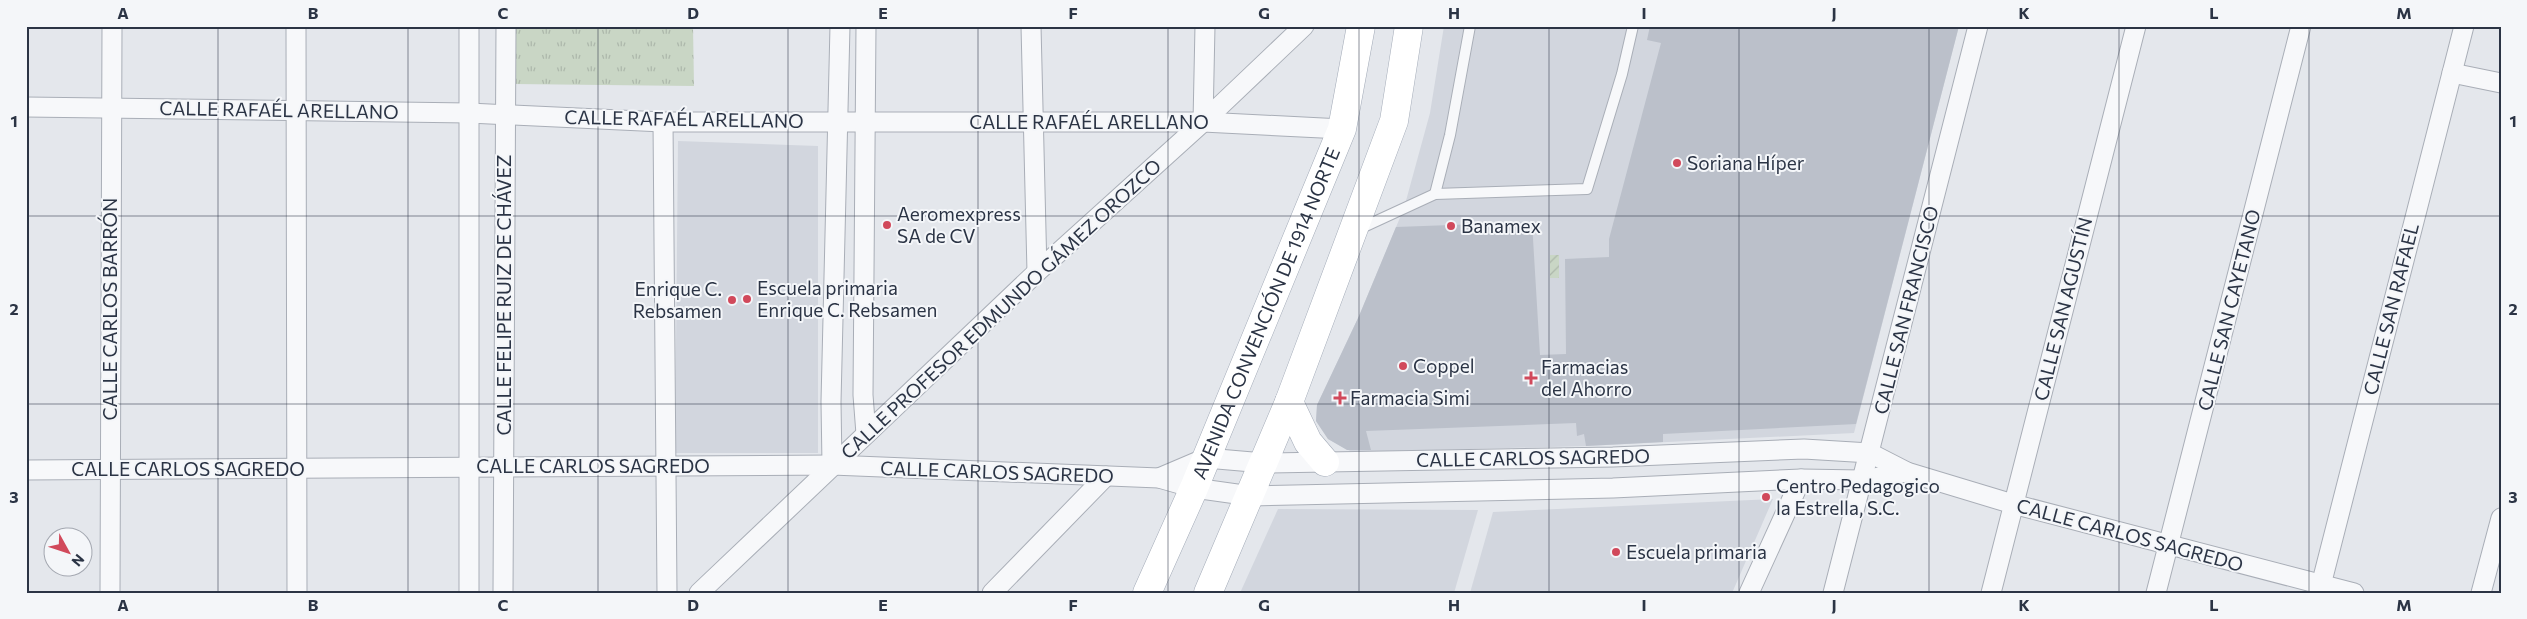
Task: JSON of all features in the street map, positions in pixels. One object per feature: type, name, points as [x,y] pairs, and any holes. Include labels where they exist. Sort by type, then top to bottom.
[{"type":"main road","name":"AVENIDA CONVENCIÓN DE 1914 NORTE","points":[[1147,593],[1194,488],[1342,129],[1361,26]]},
{"type":"main road","points":[[1208,593],[1251,496],[1289,402],[1394,120],[1409,26]]},
{"type":"main road","points":[[1289,402],[1308,442],[1325,462]]},
{"type":"street","name":"CALLE CARLOS BARRÓN","points":[[110,593],[112,26]]},
{"type":"street","points":[[296,26],[297,593]]},
{"type":"street","name":"CALLE FELIPE RUIZ DE CHÁVEZ","points":[[469,26],[469,593]]},
{"type":"street","name":"CALLE FELIPE RUIZ DE CHÁVEZ","points":[[502,593],[506,26]]},
{"type":"street","points":[[832,465],[831,402],[840,26]]},
{"type":"street","points":[[866,26],[864,385],[866,434]]},
{"type":"street","points":[[1031,26],[1037,272]]},
{"type":"street","points":[[1203,122],[1205,26]]},
{"type":"street","name":"CALLE PROFESOR EDMUNDO GÁMEZ OROZCO","points":[[699,593],[1037,272],[1203,122],[1304,26]]},
{"type":"street","name":"CALLE SAN FRANCISCO","points":[[1833,593],[1978,26]]},
{"type":"street","name":"CALLE SAN AGUSTÍN","points":[[1991,593],[2136,26]]},
{"type":"street","name":"CALLE SAN CAYETANO","points":[[2156,593],[2301,26]]},
{"type":"street","name":"CALLE SAN RAFAEL","points":[[2320,588],[2464,26]]},
{"type":"street","points":[[2452,73],[2501,83]]},
{"type":"street","name":"CALLE RAFAÉL ARELLANO","points":[[26,107],[469,113],[663,122],[1203,122],[1342,129]]},
{"type":"street","points":[[663,122],[667,593]]},
{"type":"street","name":"CALLE CARLOS SAGREDO","points":[[1158,478],[1206,458],[1264,463],[1614,457],[1804,449],[1870,453],[1907,472],[2013,504],[2320,588],[2354,593]]},
{"type":"street","points":[[1613,488],[1614,457]]},
{"type":"street","name":"CALLE CARLOS SAGREDO","points":[[26,470],[832,465],[1158,478],[1194,488],[1251,496],[1613,488],[1801,479],[1862,480],[1907,472]]},
{"type":"street","points":[[992,593],[1106,476]]},
{"type":"street","points":[[1749,593],[1801,479]]},
{"type":"street","points":[[2481,593],[2501,518]]},
{"type":"lane","points":[[1435,194],[1450,135],[1470,26]]},
{"type":"lane","points":[[1352,233],[1435,194],[1587,189],[1622,74],[1633,26]]},
{"type":"shaded area","points":[[1444,26],[1959,26],[1854,433],[1586,446],[1362,452],[1350,451],[1328,439],[1316,421],[1317,405],[1359,316],[1404,208],[1430,113]]},
{"type":"shaded area","name":"Escuela primaria Enrique C. Rebsamen","points":[[678,141],[818,146],[818,453],[675,453]]},
{"type":"shaded area","name":"Escuela primaria","points":[[1773,499],[1732,593],[1470,593],[1493,512]]},
{"type":"shaded area","points":[[1278,509],[1478,510],[1454,593],[1240,593]]},
{"type":"green space","points":[[514,26],[693,26],[694,86],[513,84]]},
{"type":"green space","points":[[1550,255],[1559,255],[1559,278],[1550,278]]},
{"type":"building","points":[[1650,26],[1959,26],[1856,424],[1663,434],[1663,442],[1586,446],[1584,434],[1577,436],[1576,423],[1366,431],[1371,450],[1347,450],[1328,439],[1316,421],[1317,405],[1359,316],[1396,227],[1532,222],[1540,355],[1566,354],[1565,259],[1609,257],[1609,239],[1661,43],[1647,40]]},
{"type":"place","name":"Soriana Híper","points":[[1677,163]]},
{"type":"place","name":"Aeromexpress SA de CV","points":[[887,225]]},
{"type":"place","name":"Banamex","points":[[1451,226]]},
{"type":"place","name":"Escuela primaria Enrique C. Rebsamen","points":[[747,299]]},
{"type":"place","name":"Enrique C. Rebsamen","points":[[732,300]]},
{"type":"place","name":"Coppel","points":[[1403,366]]},
{"type":"place","name":"Farmacias del Ahorro","points":[[1531,378]]},
{"type":"place","name":"Farmacia Simi","points":[[1340,398]]},
{"type":"place","name":"Centro Pedagogico la Estrella, S.C.","points":[[1766,497]]},
{"type":"place","name":"Escuela primaria","points":[[1616,552]]}]
